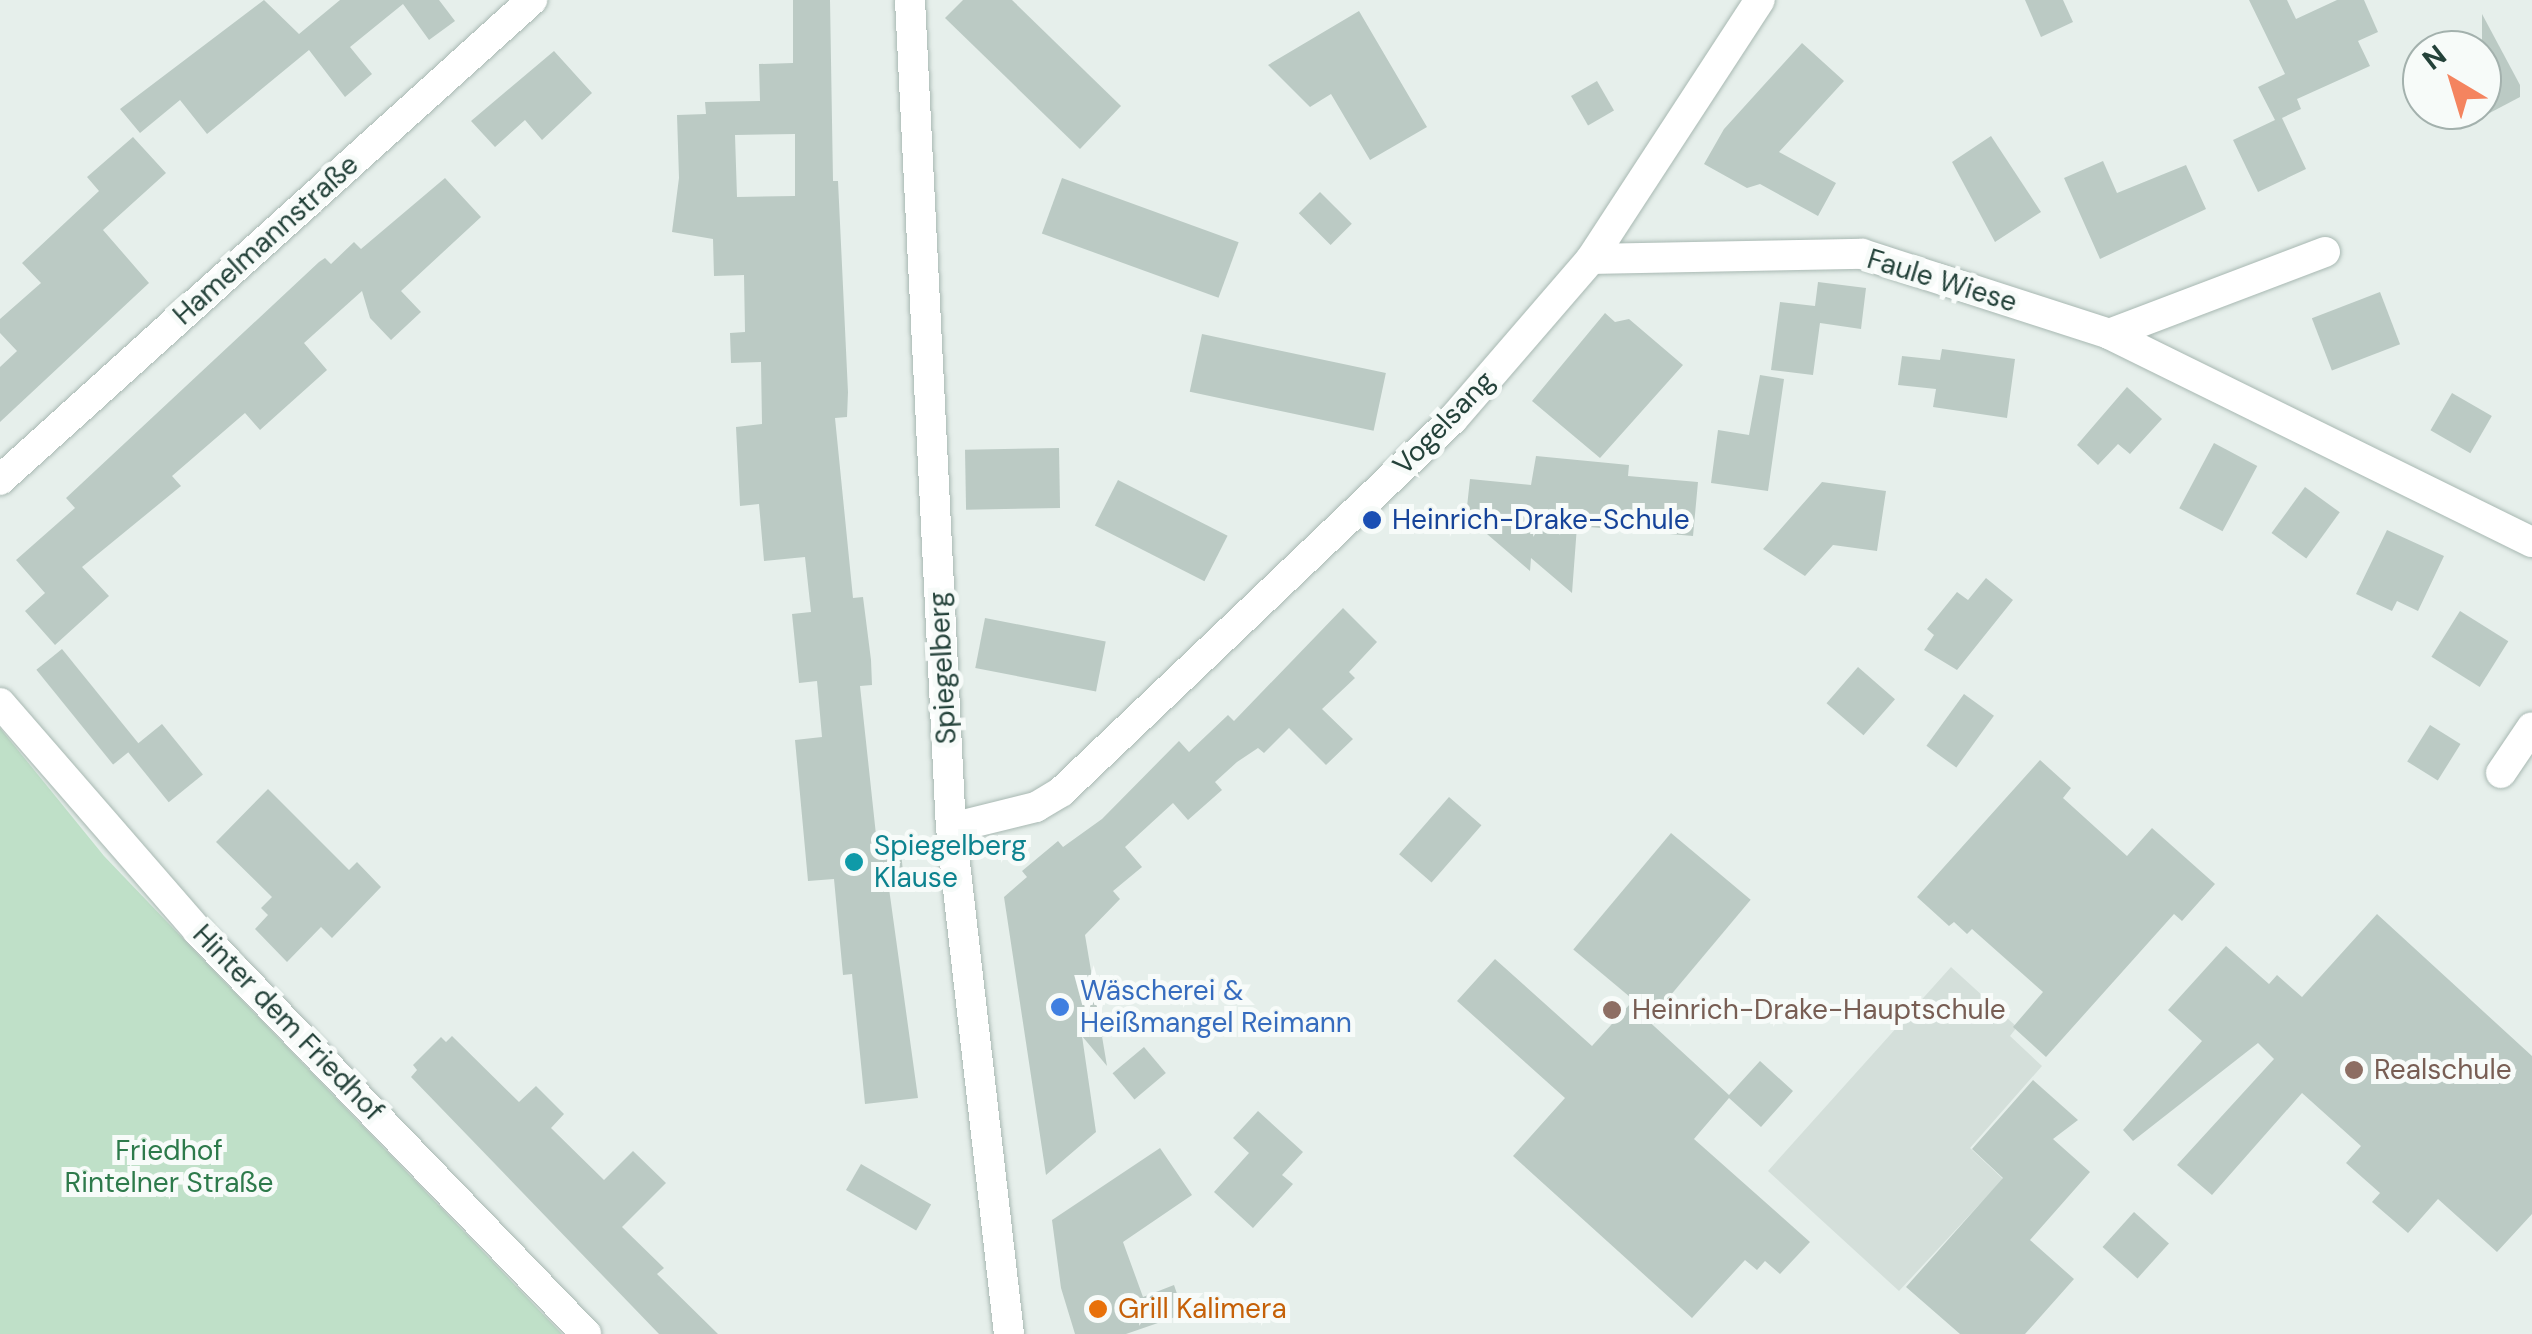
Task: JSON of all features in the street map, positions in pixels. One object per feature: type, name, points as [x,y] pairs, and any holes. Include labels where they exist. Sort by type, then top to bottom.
[{"type":"street","name":"Hamelmannstraße","points":[[0,480],[532,0]]},
{"type":"street","name":"Spiegelberg","points":[[910,0],[951,828],[1009,1334]]},
{"type":"street","name":"Vogelsang","points":[[951,828],[1036,807],[1061,792],[1452,419],[1590,258],[1760,0]]},
{"type":"street","points":[[2109,334],[2325,252]]},
{"type":"street","name":"Faule Wiese","points":[[1590,258],[1862,254],[2109,334],[2532,542]]},
{"type":"street","name":"Hinter dem Friedhof","points":[[0,703],[197,930],[586,1334]]},
{"type":"street","points":[[2501,773],[2532,727]]},
{"type":"shaded area","points":[[1951,967],[2017,1027],[2010,1036],[2042,1066],[1970,1148],[2003,1179],[1899,1291],[1768,1171]]},
{"type":"green space","name":"Friedhof Rintelner Straße","points":[[0,728],[104,856],[562,1334],[0,1334]]},
{"type":"building","points":[[264,0],[299,34],[340,0],[439,0],[455,21],[429,40],[403,4],[350,47],[372,74],[345,97],[309,50],[207,134],[180,100],[140,133],[120,109]]},
{"type":"building","points":[[793,0],[830,0],[833,181],[838,181],[848,392],[847,417],[835,418],[853,598],[863,597],[871,660],[872,685],[860,686],[877,844],[900,841],[903,872],[887,874],[918,1098],[865,1104],[852,974],[843,975],[834,879],[808,881],[795,740],[822,737],[817,681],[799,683],[792,614],[811,612],[805,557],[764,561],[759,504],[740,506],[736,427],[762,424],[761,362],[731,363],[730,333],[745,332],[744,275],[714,276],[713,239],[672,232],[679,178],[677,115],[706,114],[705,102],[760,101],[759,64],[793,63]],"holes":[[[795,134],[795,196],[737,197],[735,135]]]},
{"type":"building","points":[[963,0],[1012,0],[1121,106],[1080,149],[945,18]]},
{"type":"building","points":[[2025,0],[2063,0],[2073,22],[2041,37]]},
{"type":"building","points":[[2249,0],[2287,0],[2296,19],[2337,0],[2364,0],[2378,32],[2358,41],[2370,66],[2297,99],[2301,109],[2282,118],[2306,169],[2258,192],[2233,140],[2275,120],[2258,87],[2285,74]]},
{"type":"building","points":[[1359,11],[1427,127],[1370,160],[1331,94],[1310,107],[1268,65]]},
{"type":"building","points":[[2482,14],[2491,30],[2482,30]]},
{"type":"building","points":[[1802,43],[1844,81],[1779,152],[1836,183],[1818,216],[1760,184],[1747,188],[1704,164],[1724,129]]},
{"type":"building","points":[[554,51],[592,93],[542,140],[525,120],[495,147],[471,121]]},
{"type":"building","points":[[2502,51],[2520,85],[2520,97],[2502,106]]},
{"type":"building","points":[[1597,81],[1614,110],[1588,125],[1571,96]]},
{"type":"building","points":[[1991,136],[2041,212],[1995,242],[1952,162]]},
{"type":"building","points":[[133,137],[166,173],[103,230],[149,283],[0,422],[0,367],[17,351],[0,333],[0,319],[41,283],[22,263],[99,191],[87,177]]},
{"type":"building","points":[[2103,161],[2117,193],[2186,165],[2206,209],[2100,259],[2064,178]]},
{"type":"building","points":[[445,178],[481,217],[401,291],[421,312],[391,340],[370,318],[362,291],[304,343],[327,370],[260,430],[245,413],[172,476],[181,486],[82,567],[109,596],[55,645],[25,611],[45,593],[16,560],[75,508],[66,498],[319,262],[325,258],[331,264],[354,242],[361,249]]},
{"type":"building","points":[[1062,178],[1239,242],[1218,298],[1042,233]]},
{"type":"building","points":[[1320,192],[1352,224],[1331,245],[1299,213]]},
{"type":"building","points":[[1818,282],[1866,288],[1861,329],[1820,323],[1813,375],[1771,370],[1780,302],[1815,306]]},
{"type":"building","points":[[2380,292],[2400,344],[2332,370],[2312,318]]},
{"type":"building","points":[[1605,313],[1615,322],[1629,319],[1683,365],[1600,458],[1532,401]]},
{"type":"building","points":[[1202,334],[1386,373],[1374,431],[1190,392]]},
{"type":"building","points":[[1942,349],[2015,359],[2007,418],[1933,407],[1936,389],[1898,385],[1902,356],[1940,360]]},
{"type":"building","points":[[1760,375],[1784,379],[1768,491],[1711,483],[1718,430],[1749,435]]},
{"type":"building","points":[[2127,387],[2162,419],[2130,454],[2118,444],[2098,465],[2077,445]]},
{"type":"building","points":[[2452,393],[2492,416],[2470,453],[2430,430]]},
{"type":"building","points":[[2214,443],[2257,466],[2223,531],[2179,508]]},
{"type":"building","points":[[1059,448],[1060,508],[966,510],[965,450]]},
{"type":"building","points":[[1536,456],[1629,465],[1628,476],[1698,482],[1693,536],[1577,526],[1572,593],[1531,558],[1530,571],[1466,516],[1470,479],[1531,485]]},
{"type":"building","points":[[1118,480],[1228,536],[1204,581],[1095,525]]},
{"type":"building","points":[[1822,482],[1886,491],[1877,551],[1833,545],[1805,576],[1763,549]]},
{"type":"building","points":[[2305,487],[2340,512],[2306,558],[2271,533]]},
{"type":"building","points":[[2387,530],[2444,556],[2418,611],[2397,601],[2392,611],[2356,594]]},
{"type":"building","points":[[1986,578],[2013,600],[1957,670],[1924,650],[1934,635],[1927,629],[1957,592],[1968,600]]},
{"type":"building","points":[[1343,608],[1377,642],[1349,672],[1355,678],[1322,709],[1353,739],[1326,765],[1289,728],[1264,753],[1258,748],[1215,782],[1222,790],[1188,820],[1173,803],[1125,847],[1142,867],[1113,891],[1120,899],[1085,935],[1107,1066],[1082,1036],[1096,1132],[1046,1175],[1004,897],[1027,877],[1022,871],[1058,841],[1063,847],[1102,819],[1179,741],[1189,752],[1228,715],[1234,721]]},
{"type":"building","points":[[2460,611],[2508,641],[2480,687],[2431,657]]},
{"type":"building","points":[[985,618],[1106,641],[1096,692],[975,668]]},
{"type":"building","points":[[62,649],[139,744],[113,765],[36,670]]},
{"type":"building","points":[[1858,667],[1895,699],[1863,735],[1827,703]]},
{"type":"building","points":[[1964,694],[1994,716],[1956,768],[1926,746]]},
{"type":"building","points":[[162,724],[203,775],[169,802],[128,752]]},
{"type":"building","points":[[2430,725],[2461,744],[2438,781],[2407,761]]},
{"type":"building","points":[[2040,760],[2071,788],[2063,798],[2127,856],[2152,828],[2215,884],[2182,921],[2174,914],[2046,1057],[2013,1027],[2043,992],[1972,929],[1967,934],[1954,922],[1949,926],[1917,897]]},
{"type":"building","points":[[268,789],[349,870],[357,862],[381,887],[332,938],[321,927],[287,962],[255,929],[268,915],[261,908],[272,897],[216,842]]},
{"type":"building","points":[[1449,797],[1481,825],[1432,883],[1399,854]]},
{"type":"building","points":[[1671,833],[1751,900],[1653,1016],[1573,949]]},
{"type":"building","name":"Realschule","points":[[2377,914],[2532,1056],[2532,1214],[2497,1252],[2438,1199],[2408,1233],[2372,1202],[2380,1193],[2346,1163],[2361,1146],[2302,1093],[2212,1195],[2177,1165],[2274,1059],[2258,1043],[2133,1141],[2123,1130],[2202,1041],[2168,1010],[2226,946],[2269,984],[2277,975],[2302,997]]},
{"type":"building","name":"Heinrich-Drake-Hauptschule","points":[[1495,959],[1592,1046],[1630,1004],[1729,1095],[1760,1061],[1793,1091],[1761,1127],[1729,1098],[1694,1139],[1810,1242],[1780,1274],[1765,1261],[1757,1270],[1745,1260],[1692,1318],[1513,1156],[1565,1098],[1457,1001]]},
{"type":"building","points":[[452,1036],[519,1102],[536,1086],[564,1114],[551,1128],[604,1180],[633,1151],[666,1183],[622,1227],[664,1268],[657,1274],[718,1334],[659,1334],[411,1077],[417,1070],[413,1065],[441,1037],[446,1042]]},
{"type":"building","points":[[1144,1047],[1166,1073],[1134,1099],[1113,1073]]},
{"type":"building","points":[[2033,1080],[2078,1120],[2053,1139],[2090,1172],[2030,1240],[2074,1279],[2025,1334],[1960,1334],[1906,1287],[2003,1178],[1972,1149]]},
{"type":"building","points":[[1258,1111],[1303,1152],[1282,1175],[1293,1184],[1253,1228],[1214,1192],[1249,1153],[1233,1138]]},
{"type":"building","points":[[1160,1148],[1192,1195],[1123,1242],[1143,1297],[1174,1285],[1184,1314],[1126,1334],[1075,1334],[1061,1288],[1052,1220]]},
{"type":"building","points":[[861,1164],[931,1204],[916,1230],[846,1190]]},
{"type":"building","points":[[2134,1212],[2169,1243],[2137,1278],[2103,1247]]},
{"type":"place","name":"Heinrich-Drake-Schule","points":[[1372,520]]},
{"type":"place","name":"Spiegelberg Klause","points":[[854,862]]},
{"type":"place","name":"Wäscherei & Heißmangel Reimann","points":[[1060,1007]]},
{"type":"place","name":"Heinrich-Drake-Hauptschule","points":[[1612,1010]]},
{"type":"place","name":"Realschule","points":[[2354,1070]]},
{"type":"place","name":"Grill Kalimera","points":[[1098,1309]]}]
